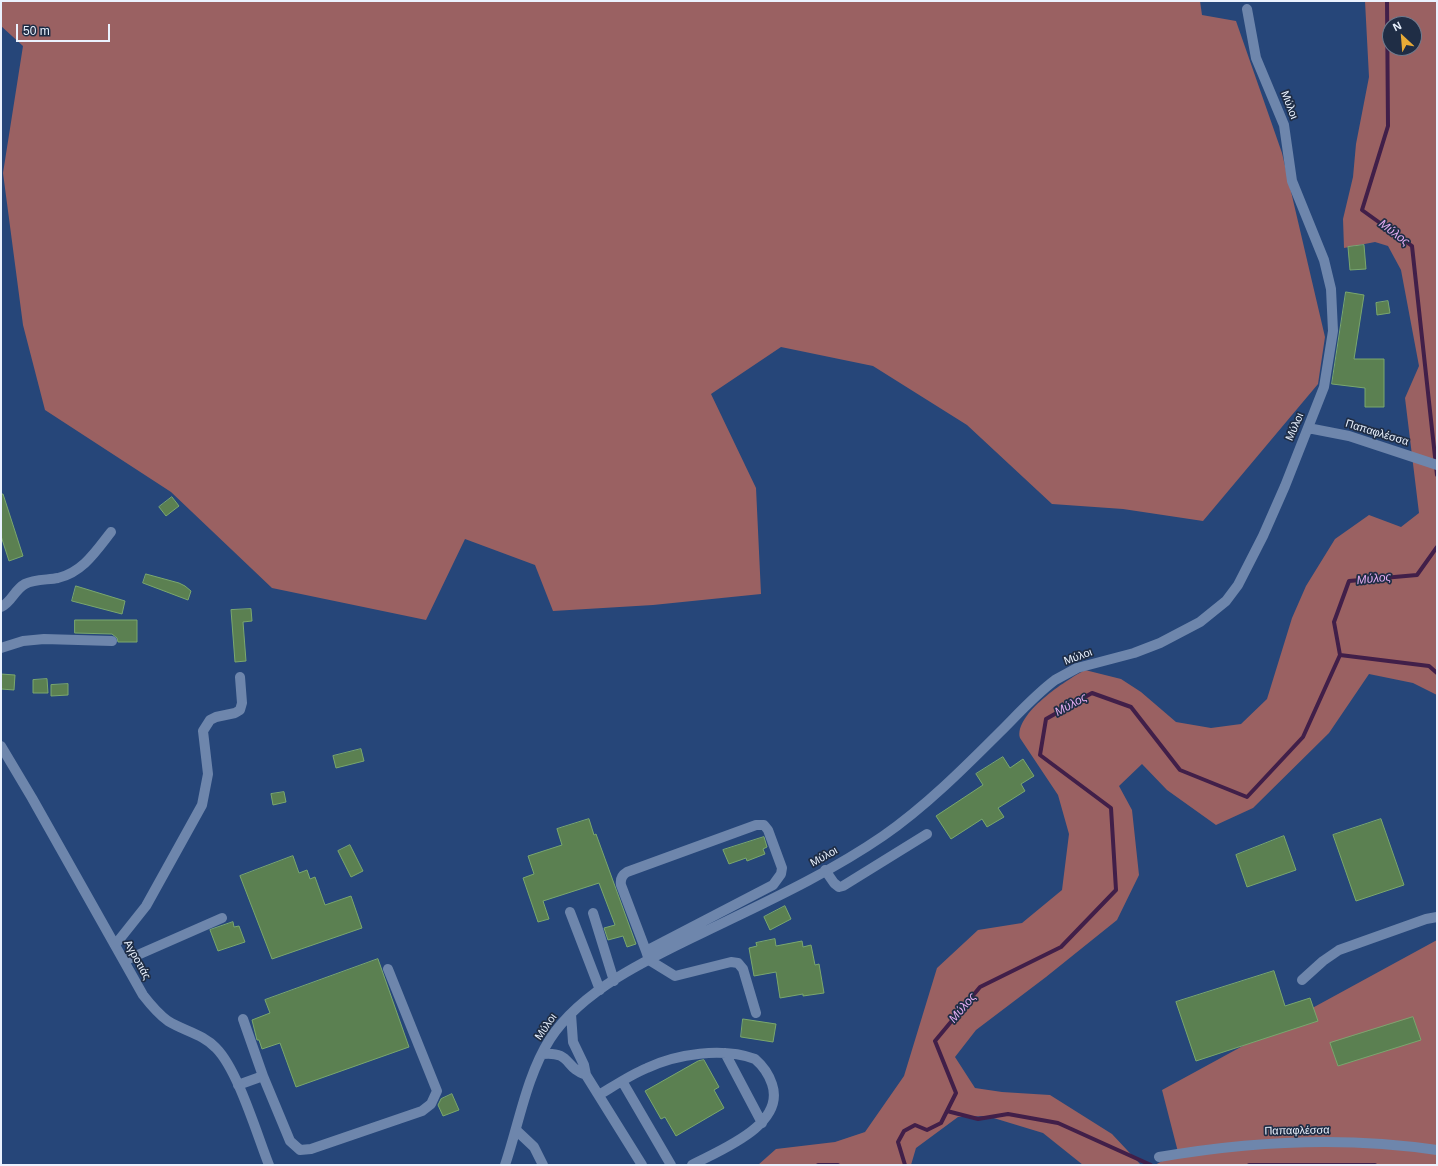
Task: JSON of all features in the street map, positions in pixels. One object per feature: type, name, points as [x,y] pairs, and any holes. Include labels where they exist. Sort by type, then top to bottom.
[{"type":"street","name":"Μύλοι","points":[[505,1165],[529,1088],[542,1054],[553,1036],[571,1014],[600,990],[648,956],[825,870],[874,842],[903,820],[953,777],[1056,680],[1077,668],[1134,653],[1160,643],[1200,622],[1217,609],[1232,594],[1252,558],[1281,497],[1320,401],[1329,360],[1333,331],[1332,295],[1324,260],[1292,181],[1284,125],[1256,58],[1247,9]]},
{"type":"street","name":"Παπαφλέσσα","points":[[1308,428],[1349,436],[1432,464]]},
{"type":"street","points":[[1,607],[11,601],[14,594],[25,584],[32,581],[60,578],[80,568],[111,532]]},
{"type":"street","points":[[1,648],[34,639],[112,641]]},
{"type":"street","points":[[115,945],[146,906],[202,805],[208,774],[203,731],[210,720],[216,717],[235,713],[240,710],[242,703],[240,677]]},
{"type":"street","name":"Αγροτιάς","points":[[1,746],[143,995],[155,1010],[168,1021],[202,1036],[216,1048],[228,1063],[269,1165]]},
{"type":"street","points":[[648,956],[773,885],[782,868],[767,827],[760,824],[756,825],[624,874],[621,881],[648,956],[676,976],[731,962],[738,963],[743,969],[756,1013]]},
{"type":"street","points":[[825,870],[834,883],[839,887],[842,886],[927,834]]},
{"type":"street","points":[[570,912],[600,990]]},
{"type":"street","points":[[593,913],[614,981]]},
{"type":"street","points":[[1302,980],[1338,950],[1426,919],[1437,917]]},
{"type":"street","points":[[124,961],[222,918]]},
{"type":"street","points":[[243,1019],[263,1076],[290,1141],[300,1150],[311,1149],[422,1111],[428,1108],[437,1091],[388,969]]},
{"type":"street","points":[[571,1014],[573,1042],[584,1065],[586,1075],[642,1165]]},
{"type":"street","points":[[599,1095],[622,1081],[657,1064],[705,1052],[726,1053],[755,1059],[768,1075],[774,1089],[772,1109],[762,1123],[743,1137],[692,1165]]},
{"type":"street","points":[[542,1054],[555,1053],[561,1055],[577,1071],[586,1075]]},
{"type":"street","points":[[726,1053],[762,1123]]},
{"type":"street","points":[[238,1085],[263,1076]]},
{"type":"street","points":[[622,1081],[671,1165]]},
{"type":"street","points":[[516,1130],[534,1147],[543,1165]]},
{"type":"street","name":"Παπαφλέσσα","points":[[1159,1157],[1225,1147],[1298,1142],[1372,1143],[1437,1150]]},
{"type":"shaded area","points":[[1,1],[1200,1],[1202,15],[1236,21],[1282,153],[1325,337],[1318,384],[1203,521],[1123,509],[1052,504],[967,425],[873,366],[781,347],[711,394],[756,488],[761,594],[653,605],[553,611],[535,565],[465,539],[426,620],[272,588],[171,492],[45,410],[23,325],[3,173],[23,46],[1,26]]},
{"type":"shaded area","points":[[1365,1],[1437,1],[1437,695],[1413,683],[1369,674],[1329,733],[1253,808],[1216,825],[1167,790],[1142,764],[1119,786],[1132,810],[1139,875],[1117,920],[1046,977],[976,1030],[955,1057],[975,1088],[1002,1092],[1050,1095],[1112,1134],[1141,1165],[1083,1165],[1043,1133],[987,1116],[958,1117],[916,1148],[911,1165],[758,1165],[776,1149],[835,1142],[865,1132],[904,1076],[937,968],[978,930],[1022,923],[1062,890],[1069,834],[1058,795],[1020,738],[1020,729],[1025,719],[1043,699],[1066,681],[1085,670],[1121,679],[1141,692],[1176,722],[1211,728],[1241,724],[1267,699],[1292,618],[1306,586],[1335,539],[1369,515],[1401,527],[1419,513],[1405,398],[1419,366],[1401,270],[1388,246],[1375,242],[1344,248],[1343,219],[1353,177],[1356,144],[1369,77]]},
{"type":"shaded area","points":[[1437,940],[1437,1165],[1155,1165],[1178,1152],[1162,1090]]},
{"type":"building","points":[[1364,245],[1366,269],[1350,270],[1348,247]]},
{"type":"building","points":[[1346,292],[1364,295],[1354,359],[1384,359],[1384,407],[1365,407],[1365,388],[1332,384]]},
{"type":"building","points":[[1388,301],[1390,313],[1377,315],[1376,303]]},
{"type":"building","points":[[1,494],[3,494],[23,556],[9,561],[1,536]]},
{"type":"building","points":[[172,497],[179,506],[166,516],[159,507]]},
{"type":"building","points":[[146,574],[185,586],[191,591],[188,600],[143,583]]},
{"type":"building","points":[[76,586],[125,601],[122,614],[72,601]]},
{"type":"building","points":[[251,609],[252,621],[243,622],[246,661],[235,662],[231,610]]},
{"type":"building","points":[[75,620],[137,620],[137,642],[118,642],[117,638],[112,634],[75,633]]},
{"type":"building","points":[[1,674],[15,675],[14,690],[1,689]]},
{"type":"building","points":[[47,679],[48,693],[33,693],[33,680]]},
{"type":"building","points":[[68,684],[68,695],[51,696],[51,685]]},
{"type":"building","points":[[361,749],[364,761],[336,768],[333,756]]},
{"type":"building","points":[[1003,757],[1010,768],[1023,759],[1034,776],[1021,784],[1025,791],[998,808],[1004,817],[987,827],[982,819],[951,839],[936,816],[983,785],[976,774]]},
{"type":"building","points":[[284,792],[286,802],[273,805],[271,794]]},
{"type":"building","points":[[589,819],[594,835],[596,834],[636,944],[627,947],[623,936],[608,940],[604,928],[615,925],[599,883],[543,901],[549,919],[538,922],[523,878],[534,874],[528,856],[562,845],[557,829]]},
{"type":"building","points":[[1381,819],[1404,885],[1356,901],[1333,835]]},
{"type":"building","points":[[1284,836],[1296,870],[1247,887],[1236,855]]},
{"type":"building","points":[[764,837],[767,847],[763,849],[765,854],[747,861],[746,858],[729,864],[723,850]]},
{"type":"building","points":[[350,845],[363,871],[351,877],[338,851]]},
{"type":"building","points":[[293,856],[299,873],[307,870],[310,879],[315,877],[325,905],[351,896],[362,928],[272,959],[240,876]]},
{"type":"building","points":[[785,906],[791,919],[770,930],[764,917]]},
{"type":"building","points":[[233,922],[234,927],[239,926],[245,942],[218,951],[210,930]]},
{"type":"building","points":[[775,939],[776,946],[802,941],[803,947],[811,945],[815,965],[819,964],[824,993],[803,996],[803,994],[780,998],[776,972],[754,976],[749,948],[757,946],[756,943]]},
{"type":"building","points":[[378,959],[409,1047],[296,1087],[280,1043],[262,1049],[259,1040],[257,1040],[252,1020],[270,1013],[265,1000]]},
{"type":"building","points":[[1274,971],[1285,1006],[1310,998],[1318,1021],[1196,1061],[1176,1002]]},
{"type":"building","points":[[1413,1017],[1421,1040],[1338,1066],[1330,1043]]},
{"type":"building","points":[[743,1019],[776,1024],[773,1042],[741,1037]]},
{"type":"building","points":[[704,1060],[719,1087],[714,1090],[724,1108],[676,1136],[665,1117],[661,1119],[645,1091],[698,1061]]},
{"type":"building","points":[[452,1094],[459,1110],[443,1116],[438,1105],[441,1099]]},
{"type":"waterway","name":"Μύλος","points":[[1387,1],[1388,126],[1362,210],[1412,246],[1437,475]]},
{"type":"waterway","name":"Μύλος","points":[[905,1165],[898,1142],[904,1131],[915,1125],[927,1130],[941,1123],[956,1093],[935,1041],[980,987],[1061,947],[1116,890],[1111,808],[1040,755],[1046,719],[1092,693],[1131,707],[1180,770],[1247,797],[1303,737],[1340,655],[1334,622],[1349,581],[1417,575],[1437,547]]},
{"type":"waterway","points":[[1340,655],[1429,666],[1437,673]]},
{"type":"waterway","points":[[947,1111],[978,1119],[1008,1114],[1058,1123],[1151,1165]]},
{"type":"waterway","name":"Μύλος","points":[[818,1165],[838,1165]]},
{"type":"waterway","points":[[1249,1165],[1375,1165]]}]
